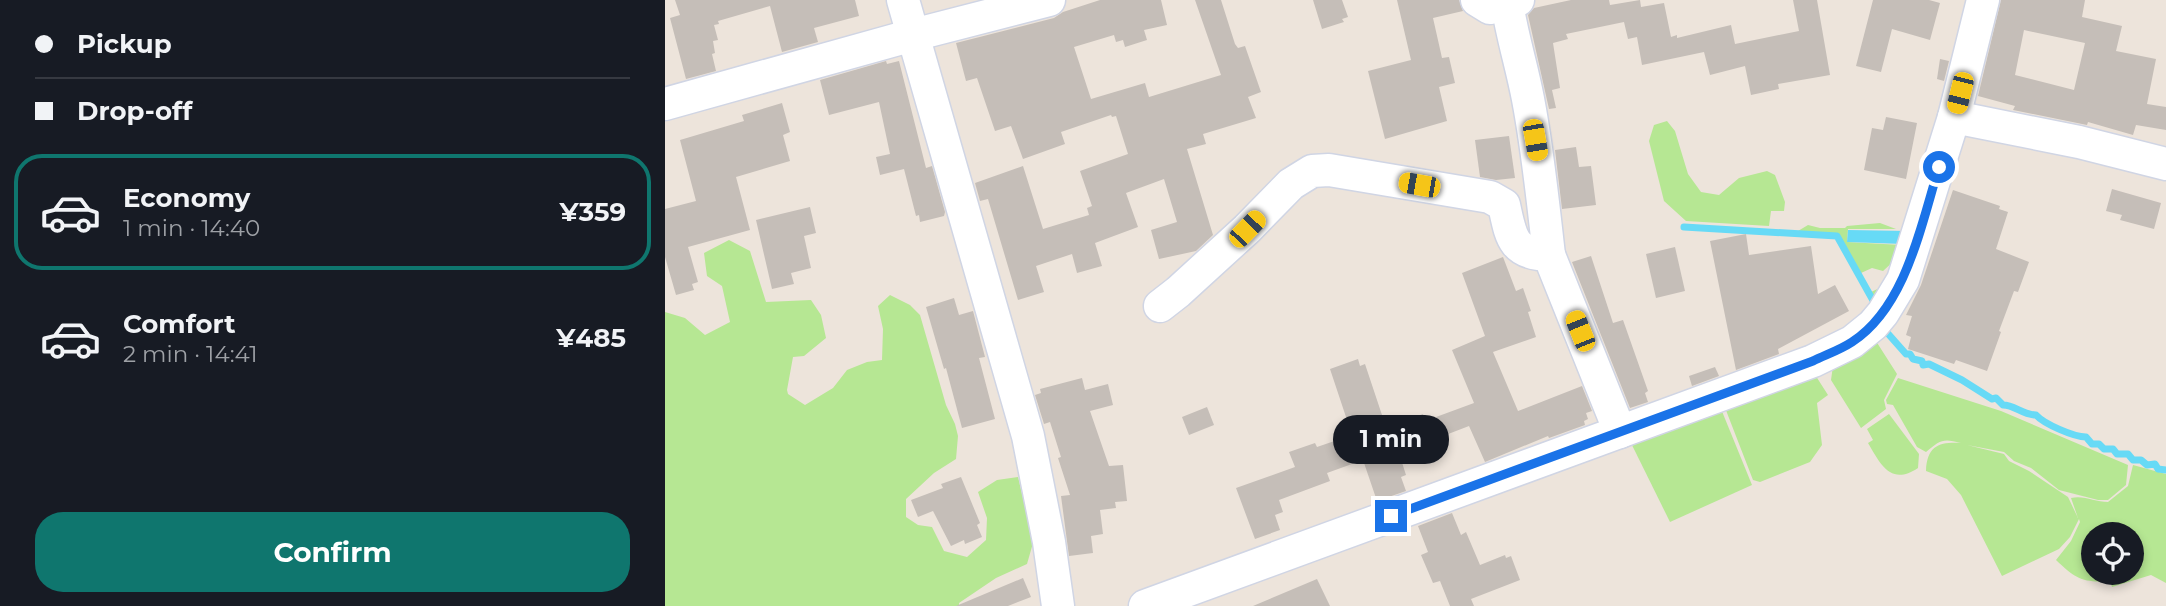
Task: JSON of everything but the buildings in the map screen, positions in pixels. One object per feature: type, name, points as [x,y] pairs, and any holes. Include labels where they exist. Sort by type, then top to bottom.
[{"type":"street","points":[[903,0],[1028,436],[1040,490],[1058,606]]},
{"type":"street","points":[[665,104],[1049,0]]},
{"type":"street","points":[[1145,606],[1813,361],[1852,342],[1883,313],[1903,280],[1954,117],[1983,0]]},
{"type":"street","points":[[1501,1],[1530,109],[1549,255],[1620,432]]},
{"type":"street","points":[[1954,117],[2079,142],[2166,164]]},
{"type":"street","points":[[1160,306],[1247,229],[1291,184],[1312,171],[1329,170],[1490,197],[1504,205],[1510,231],[1520,249],[1533,255],[1549,255]]},
{"type":"green space","points":[[1667,121],[1675,131],[1688,174],[1701,192],[1719,195],[1739,178],[1767,171],[1775,175],[1785,202],[1784,211],[1771,211],[1769,226],[1686,221],[1664,201],[1649,141],[1654,125]]},
{"type":"green space","points":[[1880,223],[1896,229],[1848,229],[1847,242],[1902,245],[1896,259],[1883,271],[1872,268],[1861,273],[1871,292],[1884,286],[1874,300],[1838,235],[1798,231],[1808,225],[1845,228]]},
{"type":"green space","points":[[729,240],[750,251],[766,302],[811,300],[821,315],[826,338],[804,356],[793,357],[787,390],[788,394],[805,405],[833,388],[847,370],[867,362],[882,360],[883,329],[878,306],[890,295],[910,305],[920,315],[946,405],[958,436],[956,459],[934,473],[906,499],[906,517],[918,525],[932,527],[944,551],[967,557],[986,540],[987,518],[978,492],[997,480],[1018,477],[1024,502],[1032,511],[1033,543],[1027,564],[996,578],[959,603],[959,606],[665,606],[665,312],[685,318],[705,335],[730,322],[722,286],[707,276],[704,253]]},
{"type":"green space","points":[[1874,338],[1897,374],[1884,400],[1886,409],[1861,428],[1831,380],[1833,366]]},
{"type":"green space","points":[[1812,370],[1828,395],[1817,403],[1822,445],[1810,462],[1760,482],[1753,480],[1722,400]]},
{"type":"green space","points":[[1898,378],[2001,411],[2128,465],[2126,485],[2108,500],[2098,500],[2059,490],[2031,468],[2014,461],[2004,452],[1967,445],[2004,454],[2009,461],[2068,497],[2078,518],[2071,498],[2108,502],[2128,486],[2133,465],[2166,474],[2166,583],[2151,575],[2144,577],[2144,522],[2081,522],[2081,578],[2069,572],[2056,560],[2071,541],[2079,519],[2070,537],[2059,549],[2002,576],[1961,495],[1947,479],[1926,471],[1932,450],[1947,443],[1961,443],[1942,441],[1926,452],[1917,447],[1893,405],[1887,404],[1886,400]]},
{"type":"green space","points":[[1719,404],[1752,485],[1670,522],[1630,441]]},
{"type":"green space","points":[[1889,414],[1919,454],[1918,468],[1909,473],[1894,474],[1888,470],[1877,459],[1868,443],[1873,440],[1867,429]]},
{"type":"water","points":[[1848,230],[1908,231],[1903,244],[1847,242]]},
{"type":"waterway","points":[[1684,227],[1837,236],[1875,304]]},
{"type":"waterway","points":[[1883,328],[1906,354],[1922,361],[1923,365],[1929,364],[1962,380],[1992,399],[1996,398],[2003,405],[2036,415],[2067,432],[2086,437],[2092,444],[2113,449],[2117,454],[2128,454],[2133,460],[2141,460],[2147,465],[2155,464],[2158,469],[2166,470]]},
{"type":"route","points":[[1391,516],[1813,361],[1852,342],[1883,313],[1903,280],[1939,167]]}]
